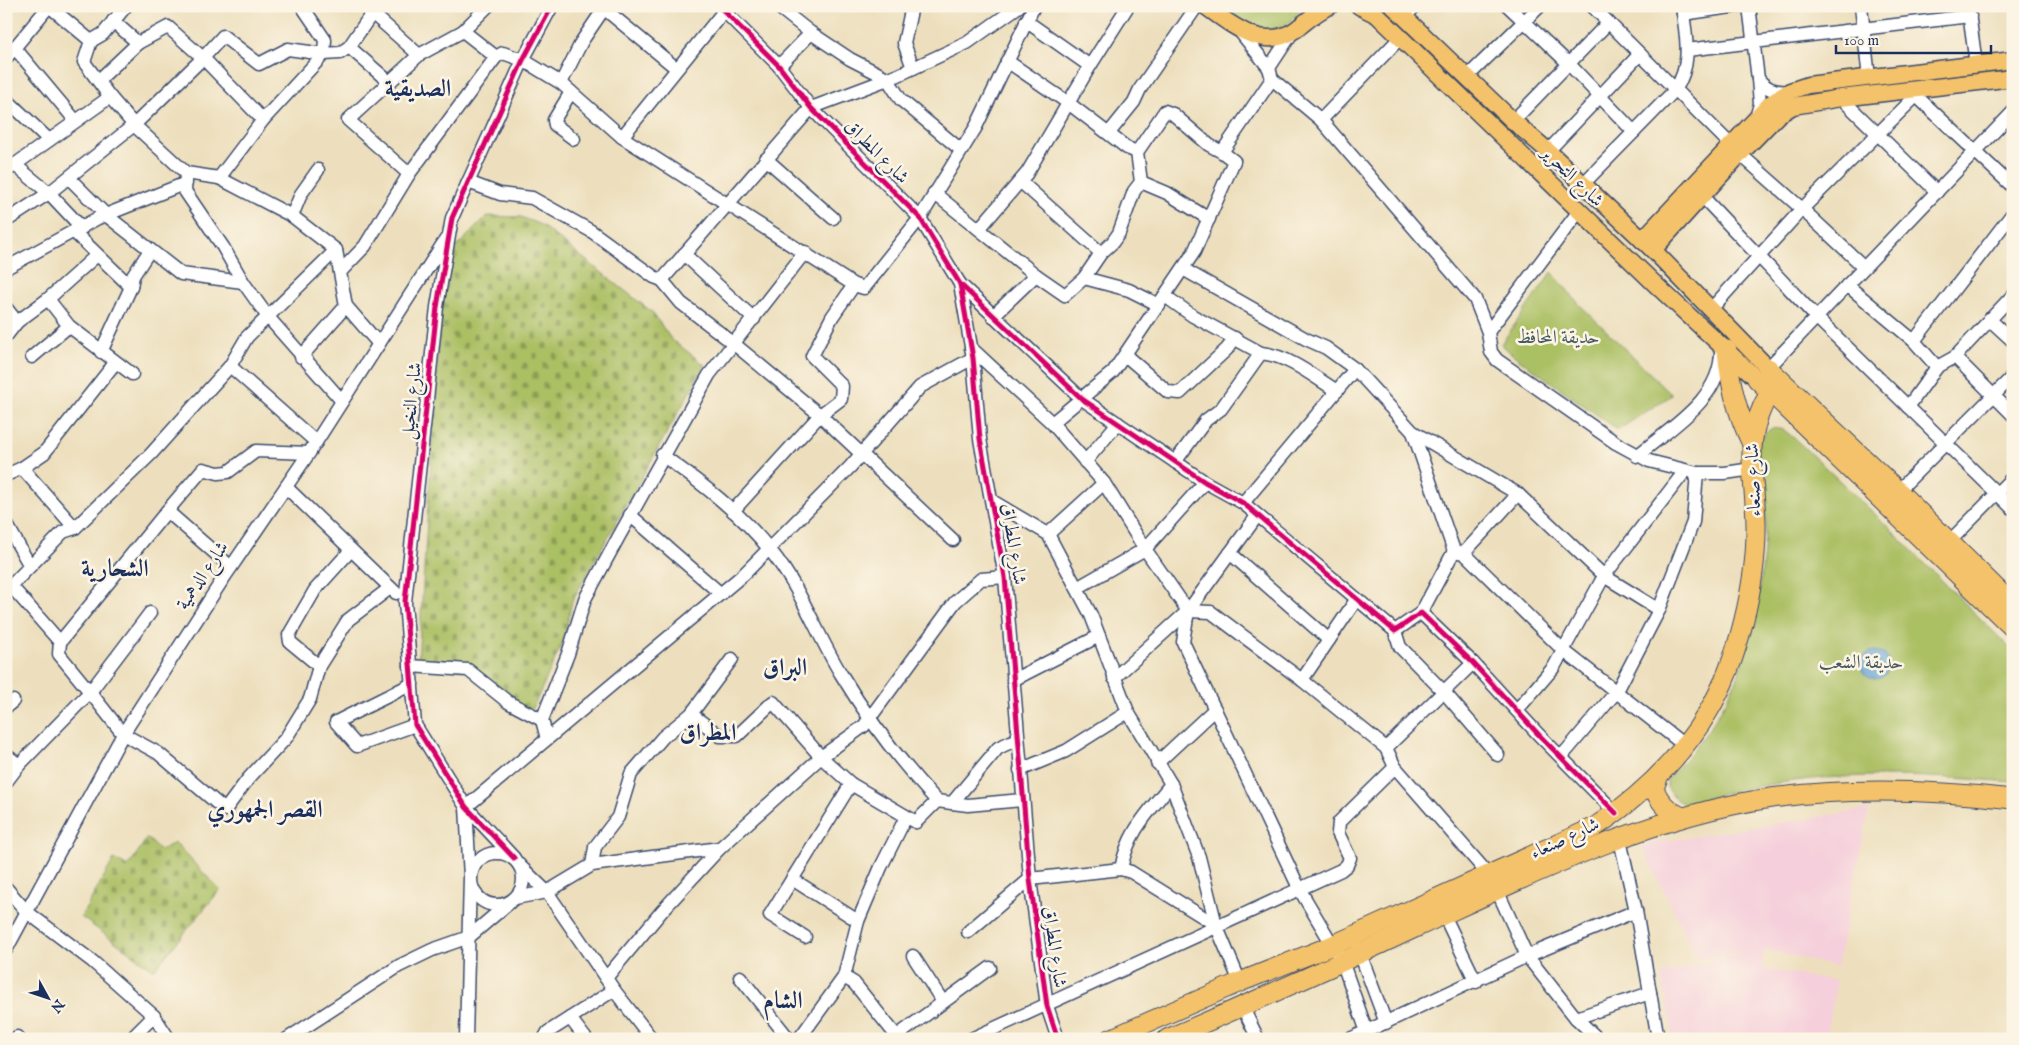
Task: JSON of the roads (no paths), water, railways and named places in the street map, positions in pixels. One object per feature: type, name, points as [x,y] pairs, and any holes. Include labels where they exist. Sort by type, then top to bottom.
[{"type":"highway","points":[[1724,348],[1736,406],[1752,444]]},
{"type":"highway","points":[[1765,380],[1898,491],[1949,542],[2010,596]]},
{"type":"highway","points":[[1765,380],[2013,628]]},
{"type":"highway","name":"شارع صنعاء","points":[[1167,1039],[1242,1006],[1337,953],[1354,936],[1595,827],[1616,813],[1659,775],[1708,714],[1719,694],[1744,623],[1752,577],[1756,524],[1752,444],[1765,380]]},
{"type":"highway","points":[[1659,775],[1654,788],[1657,795],[1670,810],[1684,817]]},
{"type":"highway","name":"شارع صنعاء","points":[[1110,1039],[1240,982],[1337,953],[1360,954],[1497,890],[1586,852],[1684,817],[1770,798],[1835,792],[1884,790],[1958,793],[2013,799]]},
{"type":"main road","points":[[1205,6],[1253,37],[1268,38],[1282,37],[1316,13],[1330,6]]},
{"type":"main road","points":[[1294,30],[1314,6]]},
{"type":"main road","name":"شارع التحرير","points":[[1359,6],[1377,16],[1724,348],[1765,380]]},
{"type":"main road","name":"شارع التحرير","points":[[1404,10],[1467,77],[1648,245],[1712,308],[1765,380]]},
{"type":"main road","points":[[1648,245],[1701,195],[1735,150],[1756,118],[1770,104],[1790,91],[1808,85],[2013,60]]},
{"type":"main road","points":[[1648,245],[1735,150],[1793,106],[1841,98],[1913,93],[2013,78]]},
{"type":"main road","points":[[1576,208],[1585,200],[1586,187]]},
{"type":"main road","points":[[1595,226],[1598,214],[1610,211]]},
{"type":"street","points":[[126,6],[102,34],[91,41],[84,62],[134,125],[186,178],[186,191],[268,318],[342,401]]},
{"type":"street","points":[[219,178],[263,120],[324,54],[325,40],[302,6]]},
{"type":"street","points":[[409,174],[348,120],[418,55],[463,31],[488,6]]},
{"type":"street","name":"شارع النخيل","points":[[552,6],[523,60],[452,218],[437,307],[405,602],[415,725],[466,807],[516,862],[547,892],[614,990],[652,1039]]},
{"type":"street","points":[[912,6],[904,43],[913,68]]},
{"type":"street","name":"شارع المطراق","points":[[1019,6],[967,43],[913,68],[811,108],[920,218],[960,284],[972,353],[980,439],[1005,577],[1030,879],[1047,1006],[1058,1039]]},
{"type":"street","points":[[340,272],[365,246],[409,174],[496,57],[503,53],[523,60],[561,83],[622,137],[854,285],[864,288],[920,218],[976,127],[1034,6]]},
{"type":"street","points":[[979,229],[1020,182],[1067,102],[1128,6]]},
{"type":"street","points":[[1109,133],[1134,102],[1140,89],[1197,6]]},
{"type":"street","points":[[1508,6],[1568,63],[1634,132]]},
{"type":"street","points":[[1467,77],[1540,6]]},
{"type":"street","points":[[1592,6],[1735,150],[1802,209],[1864,268]]},
{"type":"street","points":[[1586,187],[1634,132],[1675,90],[1685,75],[1687,50],[1682,10],[1738,6]]},
{"type":"street","points":[[1749,6],[1760,104],[1756,118]]},
{"type":"street","points":[[1861,6],[1869,78]]},
{"type":"street","points":[[780,7],[811,33],[850,59],[886,78],[902,100],[961,150]]},
{"type":"street","points":[[6,58],[14,47],[55,8],[91,41]]},
{"type":"street","points":[[561,83],[582,41],[602,8],[676,68]]},
{"type":"street","points":[[622,137],[723,8],[779,66],[811,108],[662,280]]},
{"type":"street","points":[[6,220],[49,193],[134,125],[224,36],[259,64],[288,49],[324,54],[340,53],[349,46],[374,10],[418,55]]},
{"type":"street","points":[[1687,50],[1863,29],[1969,11],[1976,64]]},
{"type":"street","points":[[113,21],[138,43]]},
{"type":"street","points":[[1026,21],[1090,66]]},
{"type":"street","points":[[1513,121],[1608,23]]},
{"type":"street","points":[[99,80],[138,43],[168,27],[203,58],[263,120]]},
{"type":"street","points":[[1238,29],[1270,74],[1321,120],[1475,299],[1488,332],[1491,352],[1497,360],[1637,456],[1660,465],[1691,472],[1725,473],[1752,469]]},
{"type":"street","points":[[1222,152],[1270,74],[1294,30]]},
{"type":"street","points":[[463,31],[496,57]]},
{"type":"street","points":[[779,66],[811,33]]},
{"type":"street","points":[[1321,120],[1400,38]]},
{"type":"street","points":[[349,46],[388,81]]},
{"type":"street","points":[[14,47],[76,120]]},
{"type":"street","points":[[1548,151],[1598,96],[1640,54]]},
{"type":"street","points":[[1007,61],[1067,102],[1127,148],[1137,152]]},
{"type":"street","points":[[1758,79],[1770,89],[1781,92],[1790,91]]},
{"type":"street","points":[[571,92],[554,120],[555,124],[574,139]]},
{"type":"street","points":[[1712,308],[1802,209],[1913,93],[2013,187]]},
{"type":"street","points":[[110,97],[10,168],[49,193],[97,255],[131,287]]},
{"type":"street","points":[[1841,98],[1936,192]]},
{"type":"street","points":[[6,99],[49,140]]},
{"type":"street","points":[[1765,380],[1816,318],[2009,116],[2013,108]]},
{"type":"street","points":[[934,193],[1036,275],[1065,295],[1084,278],[1119,233],[1134,192],[1141,182],[1137,152],[1166,111],[1173,114],[1209,145],[1234,161],[1194,252],[1125,355],[1113,372],[1052,423]]},
{"type":"street","points":[[766,159],[833,218]]},
{"type":"street","points":[[292,216],[301,194],[318,170]]},
{"type":"street","points":[[69,178],[106,215],[181,274],[243,282]]},
{"type":"street","points":[[6,268],[106,215],[186,178],[219,178],[292,216],[336,250],[346,306],[378,344]]},
{"type":"street","points":[[468,182],[500,194],[532,198],[590,231],[654,277],[662,280],[681,303],[733,342],[820,415],[952,540]]},
{"type":"street","points":[[1020,182],[1101,254]]},
{"type":"street","points":[[1141,182],[1166,193],[1209,219]]},
{"type":"street","points":[[1701,195],[1816,318],[2013,509]]},
{"type":"street","points":[[1488,332],[1576,208]]},
{"type":"street","points":[[1914,341],[2013,212]]},
{"type":"street","name":"شارع الدهمية","points":[[6,950],[122,734],[231,567],[286,487],[450,233]]},
{"type":"street","points":[[101,352],[131,287],[133,276],[150,250]]},
{"type":"street","points":[[60,642],[8,588],[63,532],[75,528],[151,454],[230,366],[248,337],[336,250]]},
{"type":"street","points":[[547,739],[542,720],[568,654],[586,599],[630,515],[662,455],[709,375],[805,252]]},
{"type":"street","points":[[684,254],[754,318]]},
{"type":"street","points":[[6,336],[17,322],[48,298],[97,255]]},
{"type":"street","points":[[1183,269],[1306,339],[1326,348],[1355,369],[1412,432],[1518,494],[1604,576],[1659,610]]},
{"type":"street","points":[[993,316],[1036,275]]},
{"type":"street","points":[[1084,278],[1162,300],[1261,352],[1272,354],[1296,365],[1337,391]]},
{"type":"street","points":[[960,284],[1082,399],[1205,482],[1243,503],[1395,631],[1400,647],[1444,692],[1498,755]]},
{"type":"street","points":[[1848,284],[1914,341],[1937,367]]},
{"type":"street","points":[[733,511],[820,415],[841,399],[842,386],[812,356],[832,317],[854,285]]},
{"type":"street","points":[[1908,407],[1937,367],[1955,357],[2013,295]]},
{"type":"street","points":[[48,298],[69,326],[115,363],[132,374]]},
{"type":"street","points":[[301,357],[346,306]]},
{"type":"street","points":[[6,308],[17,322]]},
{"type":"street","points":[[1990,319],[2013,341]]},
{"type":"street","points":[[32,356],[69,326]]},
{"type":"street","points":[[1125,355],[1168,392],[1180,393],[1227,349],[1235,338]]},
{"type":"street","points":[[1637,456],[1706,397],[1718,374],[1724,348]]},
{"type":"street","points":[[1175,462],[1206,420],[1222,409],[1261,352]]},
{"type":"street","points":[[720,848],[592,865],[547,892],[513,900],[501,906],[483,902],[471,887],[466,807],[721,594],[770,549],[862,453],[920,387],[972,353],[1052,423],[1104,483],[1145,549],[1188,612],[1182,642],[1300,890],[1337,953],[1356,1036],[1476,982],[1527,956],[1636,911]]},
{"type":"street","points":[[1955,357],[2013,415]]},
{"type":"street","points":[[6,475],[22,468],[44,453],[115,363]]},
{"type":"street","points":[[230,366],[312,447]]},
{"type":"street","points":[[1243,503],[1355,369]]},
{"type":"street","points":[[1898,491],[2013,376]]},
{"type":"street","points":[[1085,462],[1118,423]]},
{"type":"street","points":[[1412,432],[1459,552],[1564,652],[1617,691],[1684,745]]},
{"type":"street","points":[[312,447],[256,451],[228,472],[218,473],[203,469],[60,642],[59,654],[122,734],[158,752],[225,810],[248,779],[286,738],[310,699],[319,666],[348,620],[390,588]]},
{"type":"street","points":[[662,455],[719,497],[770,549],[798,589],[841,674],[918,781],[937,801],[968,805],[1022,800]]},
{"type":"street","points":[[22,468],[75,528]]},
{"type":"street","points":[[1517,710],[1554,667],[1564,652],[1604,576],[1691,472]]},
{"type":"street","points":[[1562,756],[1617,691],[1659,610],[1693,522],[1691,472]]},
{"type":"street","points":[[1949,542],[2013,477]]},
{"type":"street","points":[[1077,588],[1145,549],[1205,482]]},
{"type":"street","points":[[1048,534],[1104,483]]},
{"type":"street","points":[[286,487],[405,602]]},
{"type":"street","points":[[1395,631],[1421,613],[1459,552],[1518,494]]},
{"type":"street","points":[[992,501],[1048,534],[1077,588],[1099,636],[1128,712],[1171,784],[1199,856],[1216,925],[1240,982]]},
{"type":"street","points":[[167,511],[231,567]]},
{"type":"street","points":[[630,515],[721,594]]},
{"type":"street","points":[[1114,678],[1188,612],[1257,516]]},
{"type":"street","points":[[6,523],[30,566]]},
{"type":"street","points":[[319,666],[290,642],[289,635],[315,590],[351,550]]},
{"type":"street","points":[[1230,553],[1329,640]]},
{"type":"street","points":[[606,978],[720,848],[821,756],[864,726],[955,602],[982,579],[1005,577]]},
{"type":"street","points":[[1302,680],[1356,600]]},
{"type":"street","points":[[1188,612],[1211,612],[1302,680],[1386,748],[1395,767],[1488,874]]},
{"type":"street","points":[[6,782],[19,765],[90,692],[150,613]]},
{"type":"street","points":[[1421,613],[1473,664],[1539,735],[1562,756],[1616,813]]},
{"type":"street","points":[[1013,680],[1099,636]]},
{"type":"street","points":[[592,865],[595,847],[618,817],[630,774],[663,737],[692,714],[732,659]]},
{"type":"street","points":[[1386,748],[1473,664]]},
{"type":"street","points":[[410,666],[468,670],[508,702],[542,720]]},
{"type":"street","points":[[412,684],[336,722],[357,746],[415,725]]},
{"type":"street","points":[[692,714],[720,736],[737,736],[773,702],[821,756],[852,784],[906,817],[916,822],[937,801]]},
{"type":"street","points":[[1157,763],[1215,709]]},
{"type":"street","points":[[1020,770],[1066,751],[1128,712]]},
{"type":"street","points":[[952,804],[998,748],[1017,739]]},
{"type":"street","points":[[6,755],[19,765]]},
{"type":"street","points":[[971,1039],[1047,1006],[1216,925],[1300,890],[1347,865],[1350,858],[1338,832],[1339,822],[1395,767]]},
{"type":"street","points":[[805,937],[770,915],[852,784]]},
{"type":"street","points":[[1121,870],[1125,848],[1133,832],[1171,784]]},
{"type":"street","points":[[799,1039],[844,977],[858,921],[881,866],[906,817]]},
{"type":"street","points":[[1620,840],[1636,911],[1658,1039]]},
{"type":"street","points":[[287,1039],[399,966],[432,950],[469,937],[513,900],[523,882],[516,862],[498,852],[490,853],[477,862],[470,877],[469,937],[466,1039]]},
{"type":"street","points":[[968,932],[1030,879],[1121,870],[1131,872],[1216,925]]},
{"type":"street","points":[[792,879],[858,921]]},
{"type":"street","points":[[6,888],[27,912],[92,961],[154,1016],[169,1039]]},
{"type":"street","points":[[1497,890],[1527,956],[1576,1018],[1598,1039]]},
{"type":"street","points":[[1444,915],[1476,982]]},
{"type":"street","points":[[1354,936],[1386,1023]]},
{"type":"street","points":[[913,956],[942,1002]]},
{"type":"street","points":[[844,977],[854,983],[898,1037],[942,1002],[990,968]]},
{"type":"street","points":[[740,977],[789,1039]]},
{"type":"street","points":[[544,1039],[548,1032],[614,990]]},
{"type":"street","points":[[1576,1018],[1650,993]]},
{"type":"street","points":[[1242,1006],[1258,1039]]},
{"type":"street","points":[[131,1039],[154,1016]]},
{"type":"street","points":[[570,1018],[586,1039]]},
{"type":"water","points":[[1875,651],[1885,655],[1889,665],[1885,675],[1875,679],[1865,675],[1861,665],[1865,655]]},
{"type":"district","name":"الصديقية","points":[[418,89]]},
{"type":"district","name":"الشحارية","points":[[115,569]]},
{"type":"district","name":"البراق","points":[[785,668]]},
{"type":"district","name":"المطراق","points":[[708,733]]},
{"type":"district","name":"القصر الجمهوري","points":[[265,810]]},
{"type":"district","name":"الشام","points":[[783,1001]]},
{"type":"park label","name":"حديقة المحافظ","points":[[1558,338]]},
{"type":"park label","name":"حديقة الشعب","points":[[1861,663]]}]
